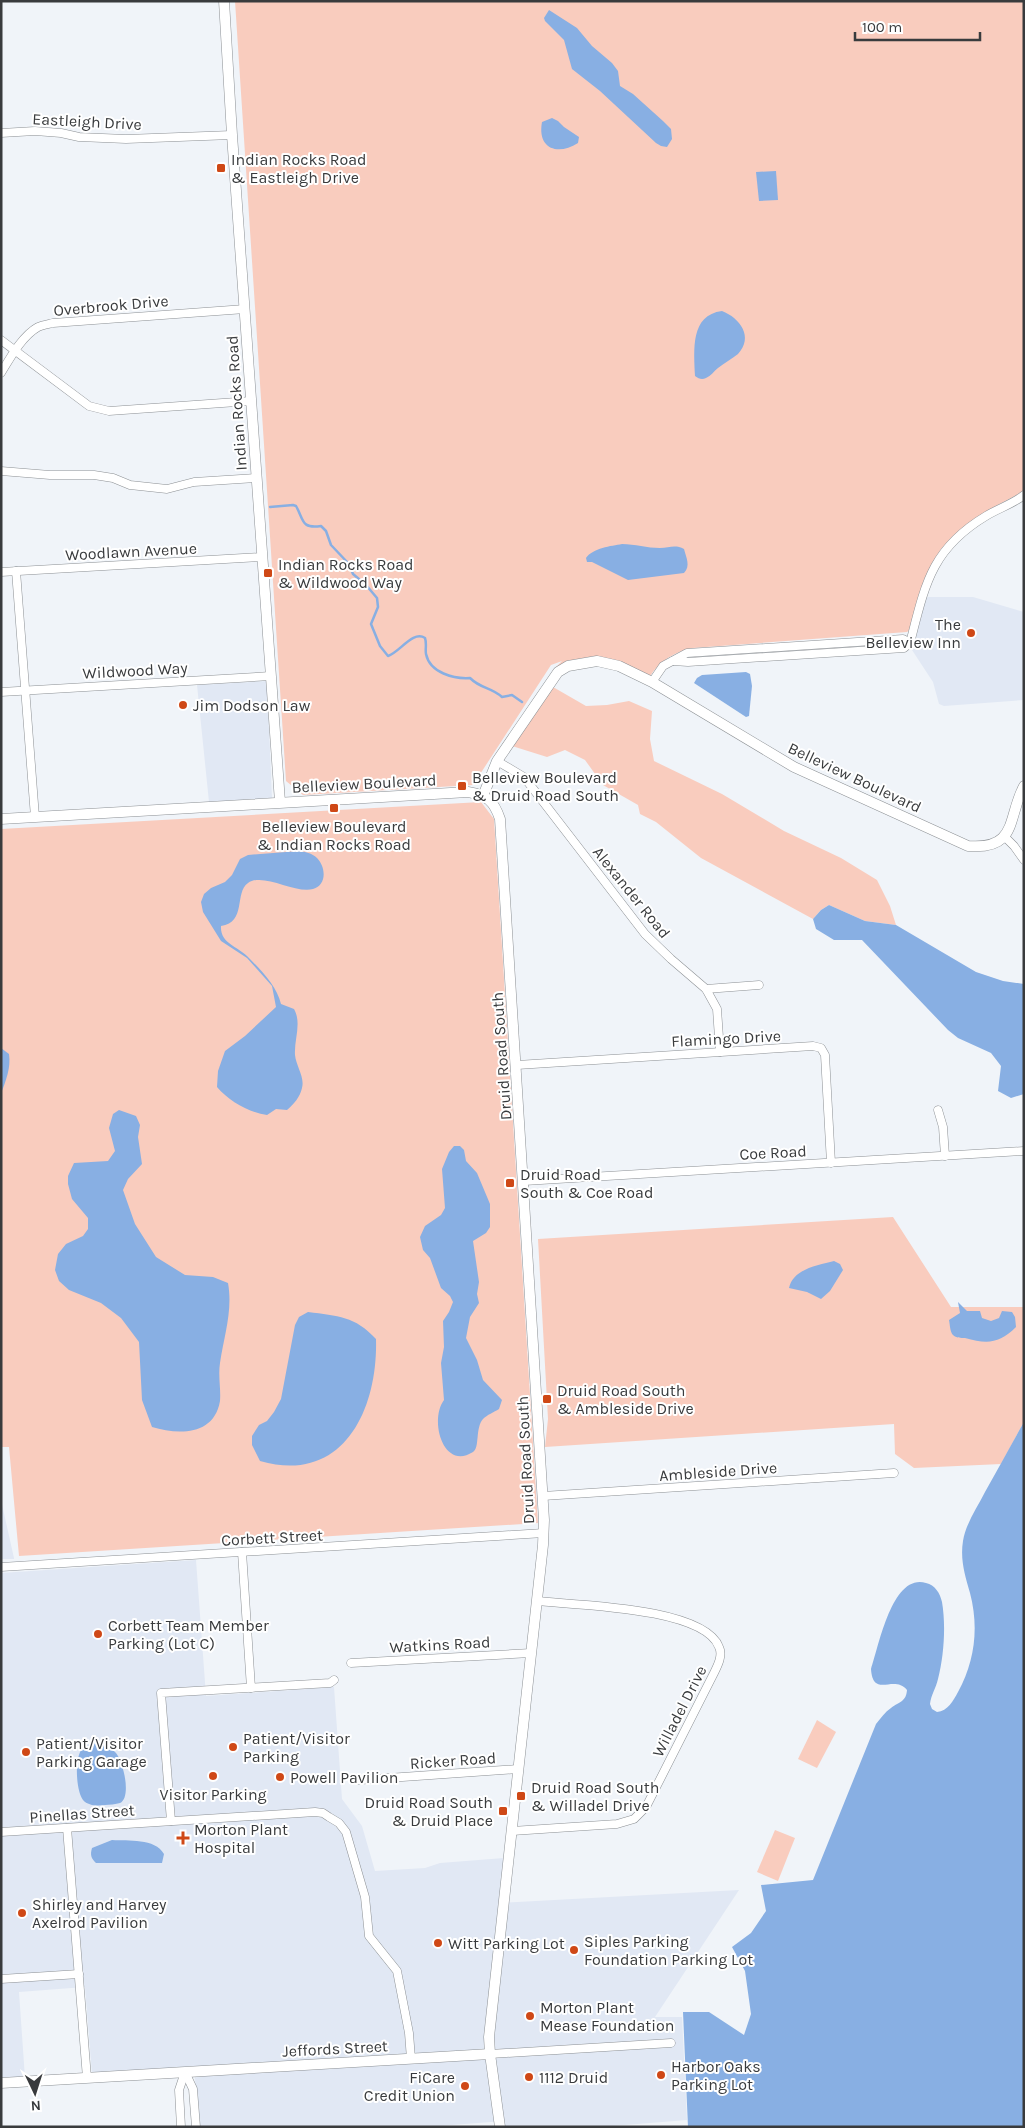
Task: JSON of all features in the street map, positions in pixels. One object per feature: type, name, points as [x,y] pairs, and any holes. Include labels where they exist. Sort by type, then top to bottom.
[{"type":"street","name":"Indian Rocks Road","points":[[224,1],[280,802]]},
{"type":"street","name":"Eastleigh Drive","points":[[1,133],[35,131],[61,133],[79,138],[126,139],[232,135]]},
{"type":"street","name":"Overbrook Drive","points":[[1,373],[15,351],[38,327],[53,323],[245,308]]},
{"type":"street","points":[[1,340],[89,406],[109,411],[251,401]]},
{"type":"street","points":[[1,471],[113,478],[130,485],[167,489],[194,482],[256,478]]},
{"type":"street","points":[[652,682],[663,666],[687,653],[903,639],[910,644],[929,576],[947,547],[965,531],[987,516],[1024,495]]},
{"type":"street","name":"Woodlawn Avenue","points":[[1,572],[262,557]]},
{"type":"street","points":[[16,571],[35,817]]},
{"type":"street","name":"Belleview Boulevard","points":[[1,819],[468,792],[482,796],[497,760],[558,672],[568,666],[597,661],[619,666],[652,682],[794,767],[968,846],[992,845],[1005,837]]},
{"type":"street","name":"Wildwood Way","points":[[1,692],[271,676]]},
{"type":"street","name":"Alexander Road","points":[[497,760],[524,777],[645,934],[670,959],[706,989],[717,1009],[720,1052]]},
{"type":"street","points":[[1024,786],[1005,837],[1024,860]]},
{"type":"street","name":"Druid Road South","points":[[482,796],[496,806],[500,819],[517,1064],[544,1534],[490,2029],[490,2054],[500,2127]]},
{"type":"street","points":[[706,989],[759,985]]},
{"type":"street","name":"Flamingo Drive","points":[[517,1064],[813,1046],[821,1048],[825,1055],[831,1163]]},
{"type":"street","points":[[938,1110],[943,1127],[945,1156]]},
{"type":"street","name":"Coe Road","points":[[524,1181],[1024,1151]]},
{"type":"street","name":"Ambleside Drive","points":[[542,1496],[894,1473]]},
{"type":"street","name":"Corbett Street","points":[[1,1567],[544,1534]]},
{"type":"street","points":[[242,1552],[251,1688]]},
{"type":"street","name":"Willadel Drive","points":[[512,1831],[617,1824],[634,1819],[646,1807],[714,1673],[720,1655],[719,1646],[713,1638],[692,1625],[675,1618],[652,1612],[537,1601]]},
{"type":"street","name":"Watkins Road","points":[[351,1664],[531,1652]]},
{"type":"street","points":[[171,1821],[161,1693],[330,1683],[334,1680]]},
{"type":"street","name":"Ricker Road","points":[[359,1780],[518,1769]]},
{"type":"street","name":"Pinellas Street","points":[[1,1832],[315,1812],[330,1816],[346,1832],[365,1897],[369,1936],[397,1971],[409,2033],[411,2059]]},
{"type":"street","points":[[67,1828],[87,2078]]},
{"type":"street","points":[[1,1979],[79,1974]]},
{"type":"street","name":"Jeffords Street","points":[[1,2083],[671,2043]]},
{"type":"street","points":[[181,2127],[179,2090],[185,2072]]},
{"type":"street","points":[[185,2072],[193,2089],[196,2127]]},
{"type":"shaded area","points":[[235,1],[1024,1],[1024,491],[992,508],[941,549],[924,580],[916,605],[912,627],[907,632],[693,648],[668,658],[650,676],[596,656],[567,661],[552,671],[562,661],[551,665],[473,785],[303,795],[286,781]]},
{"type":"shaded area","points":[[926,597],[973,597],[1024,612],[1024,700],[944,706],[939,704],[933,682],[912,650],[916,645],[915,641]]},
{"type":"shaded area","points":[[267,681],[272,798],[209,802],[197,685]]},
{"type":"shaded area","points":[[553,687],[586,706],[629,701],[652,711],[650,739],[654,761],[722,794],[784,831],[841,858],[877,880],[890,906],[896,925],[865,921],[829,905],[821,910],[813,919],[701,858],[656,822],[640,814],[638,805],[603,785],[585,760],[565,750],[547,757],[512,746]]},
{"type":"shaded area","points":[[481,802],[494,819],[538,1523],[19,1556],[9,1447],[1,1447],[1,829]]},
{"type":"shaded area","points":[[893,1217],[951,1307],[1024,1307],[1024,1422],[1001,1464],[914,1468],[895,1454],[894,1424],[545,1447],[548,1419],[538,1239]]},
{"type":"shaded area","points":[[1,1500],[14,1558],[14,1559],[1,1559]]},
{"type":"shaded area","name":"Morton Plant Hospital","points":[[196,1560],[206,1696],[334,1687],[342,1799],[362,1826],[375,1871],[425,1868],[440,1863],[504,1858],[500,1903],[739,1890],[655,2017],[682,2017],[687,2120],[600,2127],[505,2127],[504,2121],[426,2127],[199,2127],[194,2066],[92,2074],[85,1987],[19,1992],[25,2078],[1,2080],[1,1573]]},
{"type":"shaded area","points":[[817,1720],[836,1732],[817,1768],[798,1759]]},
{"type":"shaded area","points":[[775,1830],[795,1838],[778,1881],[757,1872]]},
{"type":"water","points":[[549,10],[577,28],[592,46],[612,63],[618,71],[620,86],[633,94],[671,129],[672,139],[667,147],[656,143],[600,91],[572,69],[564,40],[545,21],[544,18]]},
{"type":"water","points":[[552,118],[579,137],[578,143],[563,149],[551,148],[546,144],[541,131],[542,122]]},
{"type":"water","points":[[776,171],[778,200],[759,201],[756,172]]},
{"type":"water","points":[[722,311],[734,318],[743,329],[745,341],[743,348],[709,376],[703,379],[699,378],[695,376],[694,355],[699,326],[704,319]]},
{"type":"water","points":[[622,544],[655,548],[675,546],[684,549],[687,561],[686,570],[684,573],[628,580],[592,562],[587,562],[586,558],[593,552]]},
{"type":"water","points":[[746,672],[750,674],[752,686],[749,716],[746,717],[694,683],[702,675]]},
{"type":"water","points":[[299,851],[313,855],[320,862],[324,875],[318,887],[306,890],[270,881],[254,880],[244,888],[234,919],[221,926],[221,932],[226,940],[257,966],[272,984],[281,1004],[294,1009],[296,1014],[298,1025],[295,1055],[303,1084],[301,1091],[287,1110],[276,1109],[267,1115],[239,1105],[217,1087],[218,1071],[225,1051],[245,1036],[276,1007],[272,986],[247,958],[221,941],[203,912],[201,902],[204,894],[211,888],[225,882],[232,875],[240,859],[248,855]]},
{"type":"water","points":[[829,905],[865,921],[896,925],[976,972],[1003,981],[1024,984],[1024,1094],[1011,1098],[998,1091],[1001,1066],[991,1053],[958,1038],[948,1030],[862,940],[834,940],[816,929],[813,919],[821,910]]},
{"type":"water","points":[[1,1048],[9,1054],[9,1064],[8,1074],[1,1093]]},
{"type":"water","points":[[119,1110],[136,1116],[140,1125],[138,1137],[142,1164],[128,1179],[123,1190],[135,1224],[156,1257],[185,1275],[213,1277],[228,1283],[227,1323],[219,1368],[220,1401],[210,1421],[203,1427],[193,1430],[183,1432],[152,1427],[142,1400],[139,1342],[121,1318],[101,1303],[69,1290],[59,1281],[55,1270],[58,1254],[66,1244],[83,1236],[88,1229],[88,1218],[72,1199],[68,1176],[74,1163],[108,1161],[115,1151],[109,1128],[113,1114]]},
{"type":"water","points":[[454,1146],[460,1146],[464,1150],[466,1161],[477,1173],[490,1204],[490,1227],[486,1233],[473,1241],[479,1282],[477,1294],[479,1303],[470,1317],[466,1338],[477,1360],[483,1380],[502,1400],[499,1409],[483,1419],[478,1432],[475,1450],[463,1456],[454,1455],[447,1449],[442,1441],[438,1419],[444,1400],[441,1363],[444,1347],[443,1321],[453,1302],[450,1296],[441,1288],[430,1258],[423,1250],[420,1237],[425,1226],[441,1215],[445,1208],[442,1169],[449,1152]]},
{"type":"water","points":[[834,1261],[840,1264],[843,1270],[830,1291],[821,1299],[807,1292],[789,1288],[795,1276],[801,1272],[814,1266]]},
{"type":"water","points":[[958,1302],[967,1311],[980,1311],[982,1318],[991,1321],[999,1318],[1002,1311],[1012,1312],[1015,1317],[1016,1327],[998,1340],[986,1342],[956,1337],[951,1332],[949,1320],[960,1313]]},
{"type":"water","points":[[308,1312],[337,1316],[353,1321],[376,1339],[375,1366],[370,1391],[362,1415],[350,1436],[334,1452],[313,1462],[289,1466],[260,1461],[252,1445],[252,1436],[259,1425],[267,1421],[281,1399],[295,1325],[299,1317]]},
{"type":"water","points":[[1024,1422],[1024,2127],[688,2127],[683,2012],[709,2012],[744,2035],[751,2014],[745,1971],[732,1947],[751,1933],[766,1911],[761,1885],[813,1880],[876,1724],[887,1711],[905,1697],[907,1690],[902,1686],[896,1684],[880,1685],[876,1683],[871,1669],[883,1629],[896,1600],[904,1589],[914,1583],[926,1583],[932,1586],[942,1602],[944,1620],[943,1651],[938,1679],[930,1704],[932,1709],[937,1712],[947,1708],[964,1680],[972,1656],[975,1631],[973,1606],[963,1561],[964,1534]]},
{"type":"water","points":[[96,1743],[107,1746],[119,1757],[126,1787],[124,1799],[120,1803],[93,1805],[85,1802],[81,1795],[77,1781],[79,1756],[85,1746]]},
{"type":"water","points":[[112,1840],[141,1841],[154,1845],[164,1854],[162,1863],[96,1863],[91,1856],[92,1848]]},
{"type":"waterway","points":[[270,507],[296,506],[306,525],[321,526],[326,531],[331,545],[349,564],[353,574],[377,598],[378,607],[371,624],[380,646],[388,656],[411,639],[420,636],[425,638],[428,661],[443,674],[470,678],[502,697],[512,695],[522,702]]},
{"type":"place","name":"Indian Rocks Road & Eastleigh Drive","points":[[221,168]]},
{"type":"place","name":"Indian Rocks Road & Wildwood Way","points":[[268,573]]},
{"type":"place","name":"The Belleview Inn","points":[[971,633]]},
{"type":"place","name":"Jim Dodson Law","points":[[183,705]]},
{"type":"place","name":"Belleview Boulevard & Druid Road South","points":[[462,786]]},
{"type":"place","name":"Belleview Boulevard & Indian Rocks Road","points":[[334,808]]},
{"type":"place","name":"Druid Road South & Coe Road","points":[[510,1183]]},
{"type":"place","name":"Druid Road South & Ambleside Drive","points":[[547,1399]]},
{"type":"place","name":"Corbett Team Member Parking (Lot C)","points":[[98,1634]]},
{"type":"place","name":"Patient/Visitor Parking","points":[[233,1747]]},
{"type":"place","name":"Patient/Visitor Parking Garage","points":[[26,1752]]},
{"type":"place","name":"Visitor Parking","points":[[213,1776]]},
{"type":"place","name":"Powell Pavilion","points":[[280,1777]]},
{"type":"place","name":"Druid Road South & Willadel Drive","points":[[521,1796]]},
{"type":"place","name":"Druid Road South & Druid Place","points":[[503,1811]]},
{"type":"place","name":"Morton Plant Hospital","points":[[183,1838]]},
{"type":"place","name":"Shirley and Harvey Axelrod Pavilion","points":[[22,1913]]},
{"type":"place","name":"Witt Parking Lot","points":[[438,1943]]},
{"type":"place","name":"Siples Parking Foundation Parking Lot","points":[[574,1950]]},
{"type":"place","name":"Morton Plant Mease Foundation","points":[[530,2016]]},
{"type":"place","name":"Harbor Oaks Parking Lot","points":[[661,2075]]},
{"type":"place","name":"1112 Druid","points":[[529,2077]]},
{"type":"place","name":"FiCare Credit Union","points":[[465,2086]]}]
